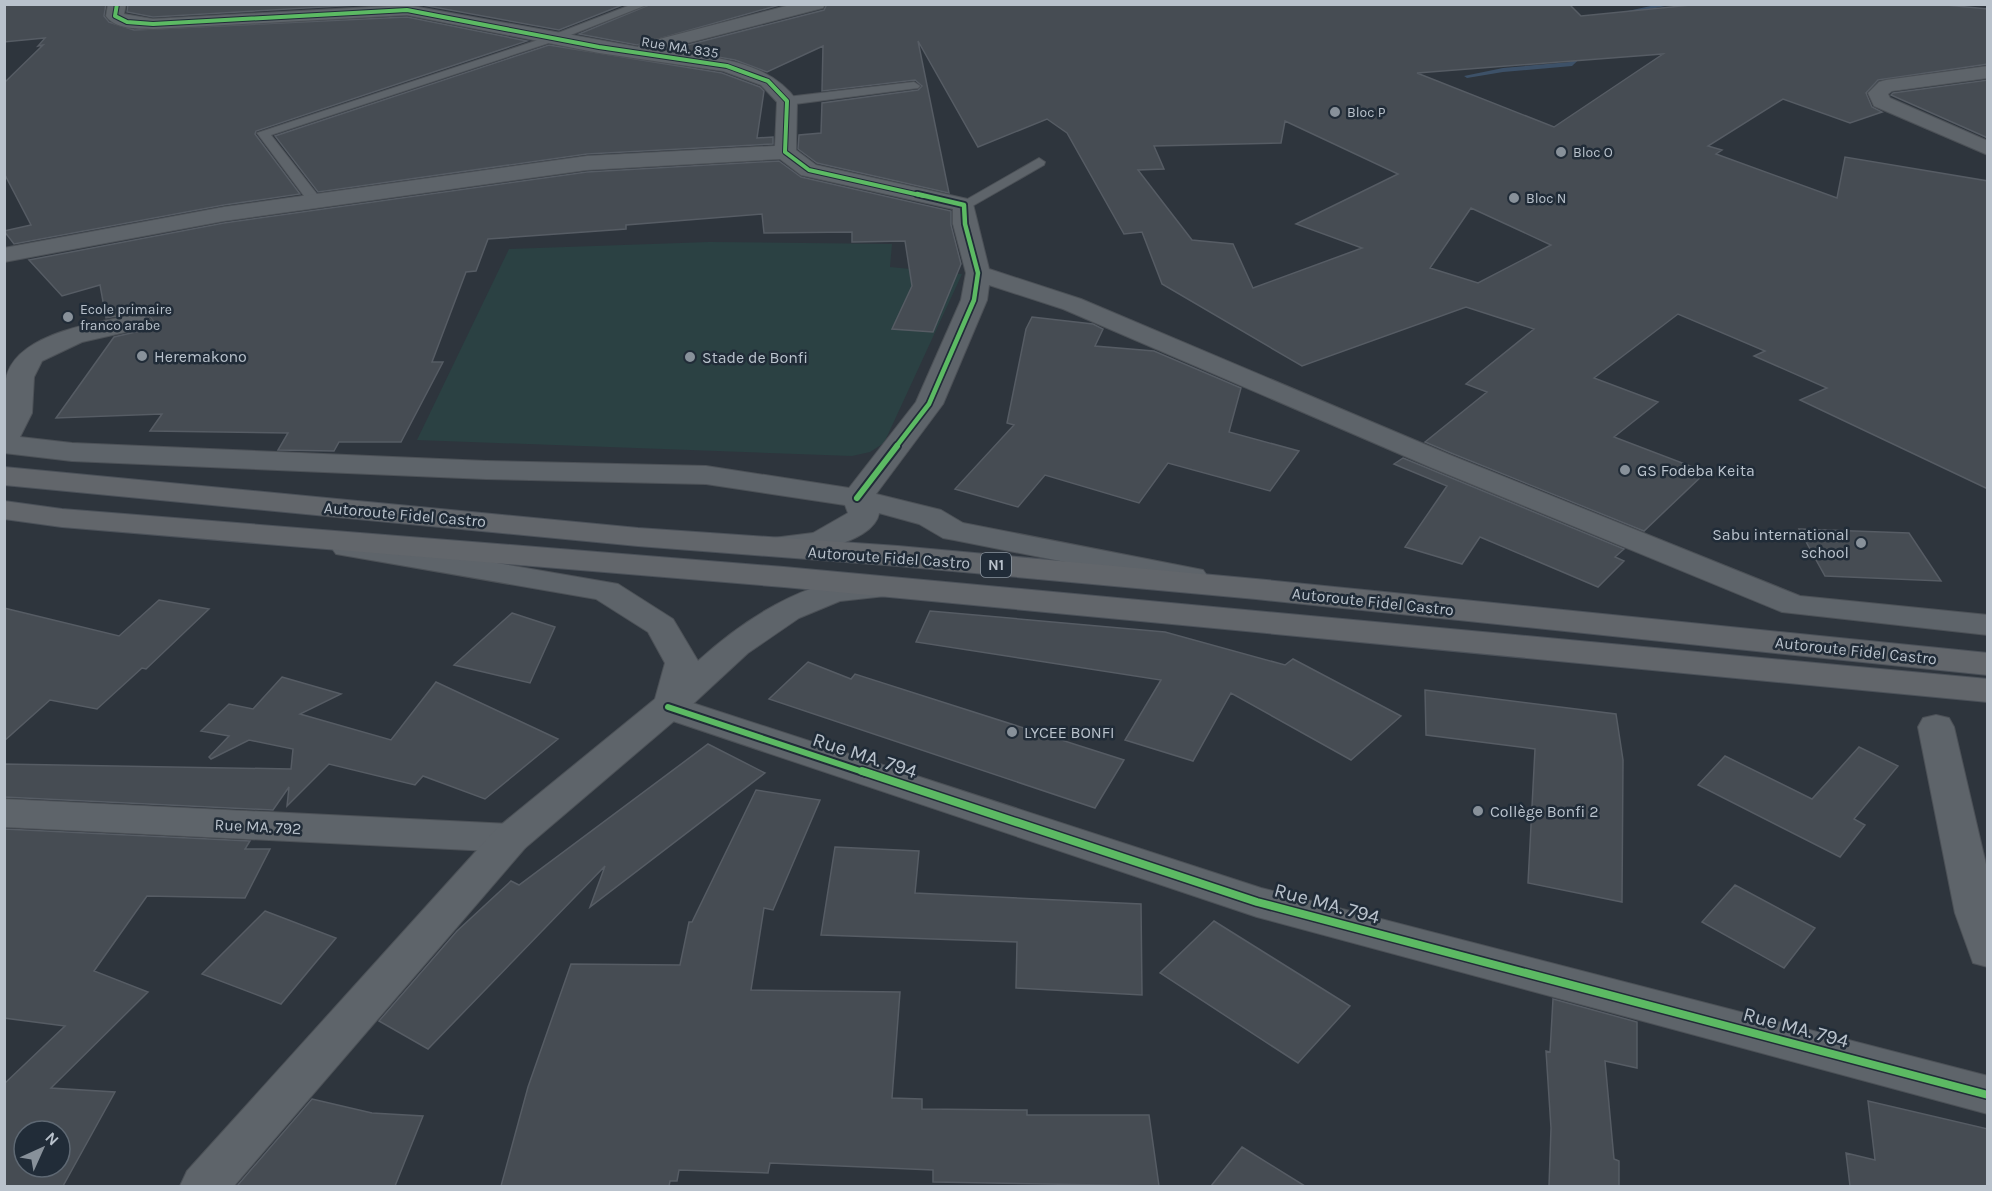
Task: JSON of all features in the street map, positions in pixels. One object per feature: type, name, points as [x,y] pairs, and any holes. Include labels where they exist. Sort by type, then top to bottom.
[{"type":"highway","name":"Autoroute Fidel Castro","points":[[4,476],[764,547],[898,556],[1256,589],[1988,664]]},
{"type":"highway","name":"Autoroute Fidel Castro","points":[[4,510],[62,518],[891,587],[1988,691]]},
{"type":"street","name":"Rue MA. 835","points":[[117,4],[115,16],[127,21],[153,24],[407,10],[554,38],[727,66],[768,81],[787,101]]},
{"type":"street","points":[[633,51],[817,4]]},
{"type":"street","points":[[1988,72],[1886,86],[1878,93],[1881,102],[1988,149]]},
{"type":"street","points":[[785,152],[787,101]]},
{"type":"street","points":[[4,255],[224,214],[587,163],[785,152],[809,170],[964,205],[965,224],[978,273],[974,300],[929,404],[857,498]]},
{"type":"street","points":[[978,273],[1072,304],[1440,461],[1794,605],[1988,625]]},
{"type":"street","points":[[139,322],[74,336],[32,356],[20,377],[18,413],[4,442],[84,453],[486,470],[706,475],[857,498],[930,517],[954,531],[975,536],[1256,589]]},
{"type":"street","points":[[764,547],[811,544],[842,534],[864,514],[857,498]]},
{"type":"street","points":[[279,535],[606,591],[661,626],[682,663],[670,705]]},
{"type":"street","points":[[204,1186],[511,838],[670,705],[736,645],[787,611],[834,592],[891,587]]},
{"type":"street","name":"Rue MA. 794","points":[[670,705],[1257,902],[1988,1095]]},
{"type":"street","points":[[1936,727],[1976,913],[1988,951]]},
{"type":"street","name":"Rue MA. 792","points":[[4,813],[511,838]]},
{"type":"lane","points":[[315,201],[263,133],[554,38],[644,4]]},
{"type":"lane","points":[[787,101],[914,86]]},
{"type":"lane","points":[[964,205],[1039,162]]},
{"type":"green space","name":"Stade de Bonfi","points":[[709,242],[892,244],[890,267],[962,274],[884,443],[870,452],[852,456],[417,440],[509,249]]},
{"type":"building","points":[[4,4],[106,4],[104,16],[109,22],[134,30],[407,17],[527,41],[256,131],[255,134],[300,194],[224,205],[14,244],[4,231],[31,225],[4,173],[4,83],[43,45],[38,46],[45,38],[4,42]]},
{"type":"building","points":[[128,4],[375,4],[153,17],[127,12]]},
{"type":"building","points":[[417,4],[625,4],[559,30]]},
{"type":"building","points":[[651,4],[783,4],[637,45],[579,34]]},
{"type":"building","points":[[827,4],[1569,4],[1581,16],[1701,4],[1935,4],[1988,9],[1988,64],[1878,80],[1866,93],[1872,107],[1882,112],[1850,123],[1783,99],[1708,146],[1722,150],[1716,154],[1837,198],[1845,157],[1988,181],[1988,489],[1800,400],[1827,388],[1754,356],[1765,351],[1678,314],[1594,378],[1658,402],[1614,437],[1706,472],[1644,531],[1451,453],[1425,442],[1487,392],[1466,384],[1534,329],[1466,307],[1302,366],[1162,284],[1142,232],[1124,234],[1067,133],[1047,119],[978,147],[918,41],[949,193],[817,163],[798,149],[799,135],[821,133],[822,103],[918,90],[922,86],[915,80],[822,91],[823,46],[767,72],[735,60],[672,49],[824,10]],"holes":[[[1663,54],[1554,127],[1417,73]],[[1285,121],[1398,174],[1296,224],[1362,248],[1253,288],[1233,244],[1192,240],[1138,170],[1164,169],[1154,146],[1281,143]],[[1471,208],[1551,245],[1478,283],[1430,268]]]},
{"type":"building","points":[[549,45],[722,73],[760,87],[764,91],[757,138],[773,137],[773,144],[587,154],[318,192],[275,136]]},
{"type":"building","points":[[1988,80],[1988,138],[1891,95],[1893,93]]},
{"type":"building","points":[[779,161],[801,177],[951,211],[951,225],[961,264],[933,332],[892,329],[912,286],[905,241],[852,242],[852,232],[764,233],[762,214],[626,225],[626,229],[488,239],[476,271],[466,272],[432,362],[443,362],[401,442],[339,442],[334,451],[278,450],[288,433],[150,431],[162,414],[56,418],[114,337],[148,329],[154,322],[149,315],[140,312],[106,318],[100,285],[62,296],[29,260],[224,223],[587,172]]},
{"type":"building","points":[[1032,317],[1093,324],[1103,329],[1095,346],[1154,351],[1241,388],[1229,432],[1299,451],[1270,491],[1168,463],[1139,503],[1045,475],[1018,507],[955,489],[1014,425],[1007,423],[1026,329]]},
{"type":"building","points":[[1403,458],[1624,549],[1615,557],[1624,561],[1598,587],[1480,537],[1462,564],[1405,547],[1447,486],[1394,464]]},
{"type":"building","points":[[1799,529],[1909,533],[1941,581],[1825,576]]},
{"type":"building","points":[[159,600],[209,609],[146,669],[142,668],[97,709],[50,700],[4,741],[4,608],[119,636]]},
{"type":"building","points":[[930,611],[1165,632],[1285,665],[1293,659],[1401,716],[1351,760],[1231,693],[1193,761],[1125,740],[1161,680],[916,642]]},
{"type":"building","points":[[512,613],[555,627],[530,683],[454,665]]},
{"type":"building","points":[[808,662],[851,679],[855,674],[1124,760],[1095,808],[769,699]]},
{"type":"building","points":[[282,677],[341,694],[300,714],[391,740],[436,682],[558,739],[485,799],[423,776],[415,785],[329,764],[287,806],[289,787],[273,810],[4,797],[4,764],[291,769],[293,749],[249,740],[211,759],[209,757],[229,736],[201,731],[229,704],[253,709]]},
{"type":"building","points":[[1425,690],[1616,714],[1623,760],[1622,902],[1528,883],[1535,749],[1426,735]]},
{"type":"building","points":[[708,744],[765,773],[590,907],[605,866],[428,1049],[379,1021],[457,931],[511,881],[519,885]]},
{"type":"building","points":[[1859,747],[1898,766],[1854,819],[1865,825],[1840,857],[1698,785],[1725,756],[1812,799]]},
{"type":"building","points":[[756,790],[820,800],[773,910],[764,908],[751,990],[900,992],[892,1098],[922,1099],[922,1109],[1027,1110],[1027,1115],[1149,1115],[1159,1186],[933,1182],[933,1170],[770,1163],[768,1173],[679,1170],[677,1181],[670,1181],[669,1186],[501,1186],[528,1087],[571,964],[680,965],[689,922],[692,922]]},
{"type":"building","points":[[4,829],[250,841],[245,849],[270,849],[245,898],[147,896],[94,971],[148,992],[51,1088],[115,1092],[72,1170],[72,1119],[12,1119],[12,1179],[67,1179],[63,1186],[4,1186],[4,1084],[65,1026],[4,1018]]},
{"type":"building","points":[[835,847],[919,851],[915,893],[1141,904],[1142,995],[1016,988],[1017,942],[821,935]]},
{"type":"building","points":[[1735,885],[1815,928],[1784,968],[1702,922]]},
{"type":"building","points":[[265,911],[336,938],[281,1004],[202,974]]},
{"type":"building","points":[[1214,921],[1350,1006],[1298,1063],[1160,973]]},
{"type":"building","points":[[1553,999],[1637,1022],[1637,1068],[1605,1061],[1614,1159],[1619,1161],[1619,1186],[1549,1186],[1551,1128],[1546,1051],[1550,1052]]},
{"type":"building","points":[[312,1099],[372,1113],[423,1116],[395,1186],[237,1186]]},
{"type":"building","points":[[1868,1101],[1988,1129],[1988,1186],[1850,1186],[1846,1153],[1875,1160]]},
{"type":"building","points":[[1242,1147],[1305,1186],[1211,1186]]},
{"type":"waterway","points":[[1626,12],[1673,4]]},
{"type":"waterway","points":[[1467,76],[1503,70],[1572,64],[1586,50]]},
{"type":"cycle path","points":[[117,4],[115,16],[127,22],[153,24],[407,10],[599,47],[727,66],[768,81],[787,101],[785,152],[809,170],[964,205],[965,224],[978,273],[974,300],[929,404],[857,498]]},
{"type":"cycle path","points":[[668,707],[1257,902],[1988,1095]]},
{"type":"place","name":"Bloc P","points":[[1335,112]]},
{"type":"place","name":"Bloc O","points":[[1561,152]]},
{"type":"place","name":"Bloc N","points":[[1514,198]]},
{"type":"place","name":"Ecole primaire franco arabe","points":[[68,317]]},
{"type":"place","name":"Heremakono","points":[[142,356]]},
{"type":"place","name":"Stade de Bonfi","points":[[690,357]]},
{"type":"place","name":"GS Fodeba Keita","points":[[1625,470]]},
{"type":"place","name":"Sabu international school","points":[[1861,543]]},
{"type":"place","name":"LYCEE BONFI","points":[[1012,732]]},
{"type":"place","name":"Collège Bonfi 2","points":[[1478,811]]}]
